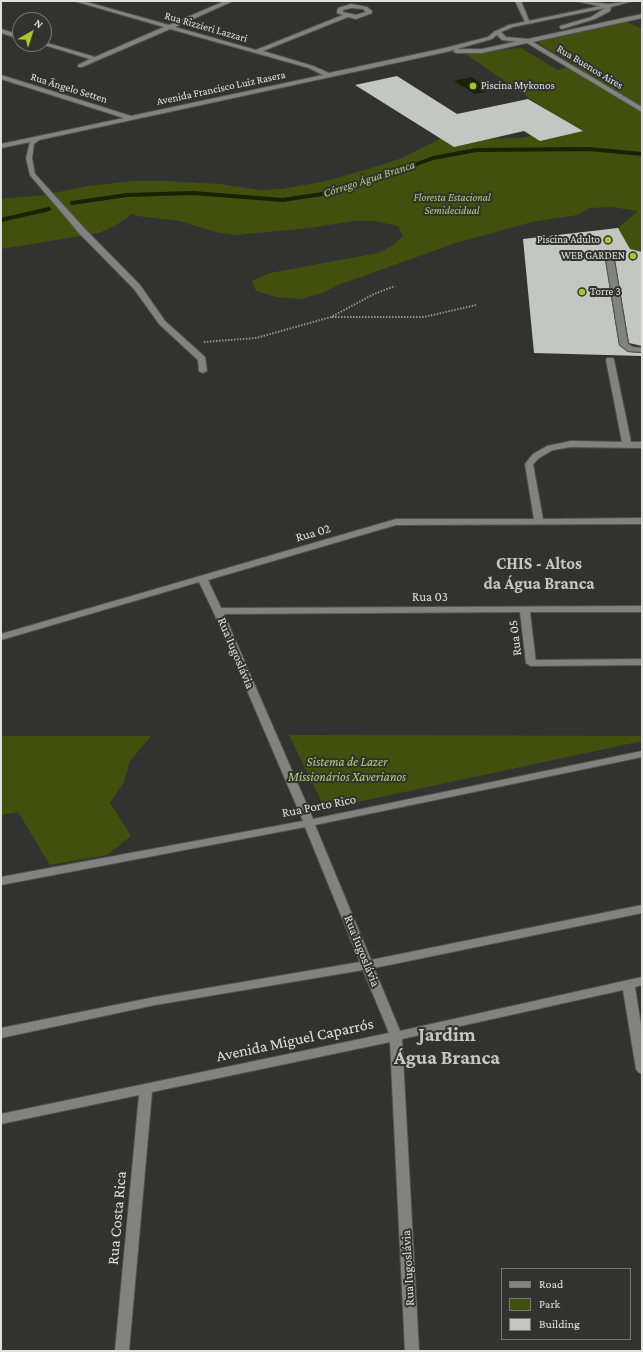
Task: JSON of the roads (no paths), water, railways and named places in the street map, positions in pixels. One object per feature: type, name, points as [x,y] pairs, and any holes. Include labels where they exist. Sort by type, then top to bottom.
[{"type":"street","name":"Rua Rizzieri Lazzari","points":[[77,1],[312,67],[328,75]]},
{"type":"street","points":[[80,66],[230,1]]},
{"type":"street","points":[[518,1],[528,22]]},
{"type":"street","points":[[528,41],[550,31],[602,15],[608,10],[608,5],[578,1]]},
{"type":"street","name":"Avenida Francisco Luiz Rasera","points":[[2,145],[446,50],[490,38],[504,28],[630,1]]},
{"type":"street","points":[[256,52],[346,16]]},
{"type":"street","points":[[497,32],[504,39],[528,41],[642,16]]},
{"type":"street","points":[[1,31],[12,34]]},
{"type":"street","name":"Avenida Francisco Luiz Rasera","points":[[446,50],[482,51],[528,41]]},
{"type":"street","name":"Rua Buenos Aires","points":[[528,41],[642,110]]},
{"type":"street","points":[[52,46],[95,59]]},
{"type":"street","name":"Rua Ângelo Setten","points":[[1,77],[131,118]]},
{"type":"street","points":[[36,138],[31,144],[29,158],[32,174],[82,232],[148,299],[162,322],[202,359],[203,371]]},
{"type":"street","points":[[609,254],[624,345],[631,349],[642,350]]},
{"type":"street","points":[[610,360],[627,445]]},
{"type":"street","points":[[538,521],[529,464],[536,456],[550,448],[571,444],[642,445]]},
{"type":"street","name":"Rua 02","points":[[1,637],[396,522],[642,521]]},
{"type":"street","name":"Rua Iugoslávia","points":[[202,578],[218,611],[309,823],[396,1036],[412,1351]]},
{"type":"street","name":"Rua 03","points":[[218,611],[642,609]]},
{"type":"street","name":"Rua 05","points":[[525,610],[531,663],[642,662]]},
{"type":"street","name":"Rua Porto Rico","points":[[1,881],[309,823],[642,754]]},
{"type":"street","points":[[1,1033],[155,1001],[368,965],[642,909]]},
{"type":"street","name":"Avenida Miguel Caparrós","points":[[1,1119],[396,1036],[642,981]]},
{"type":"street","points":[[628,984],[642,1069]]},
{"type":"street","name":"Rua Costa Rica","points":[[122,1351],[146,1088]]},
{"type":"waterway","name":"Córrego Água Branca","points":[[72,203],[127,195],[193,193],[283,200],[329,193],[377,179],[433,158],[476,150],[589,149],[642,154]]},
{"type":"waterway","name":"Córrego Água Branca","points":[[1,220],[49,209]]},
{"type":"place","name":"Piscina Mykonos","points":[[473,86]]},
{"type":"place","name":"Piscina Adulto","points":[[608,240]]},
{"type":"place","name":"WEB GARDEN","points":[[633,256]]},
{"type":"place","name":"Torre 3","points":[[582,292]]},
{"type":"district","name":"CHIS - Altos da Água Branca","points":[[539,574]]},
{"type":"district","name":"Jardim Água Branca","points":[[447,1046]]},
{"type":"park label","name":"Floresta Estacional Semidecidual","points":[[452,204]]},
{"type":"park label","name":"Sistema de Lazer Missionários Xaverianos","points":[[347,770]]}]
